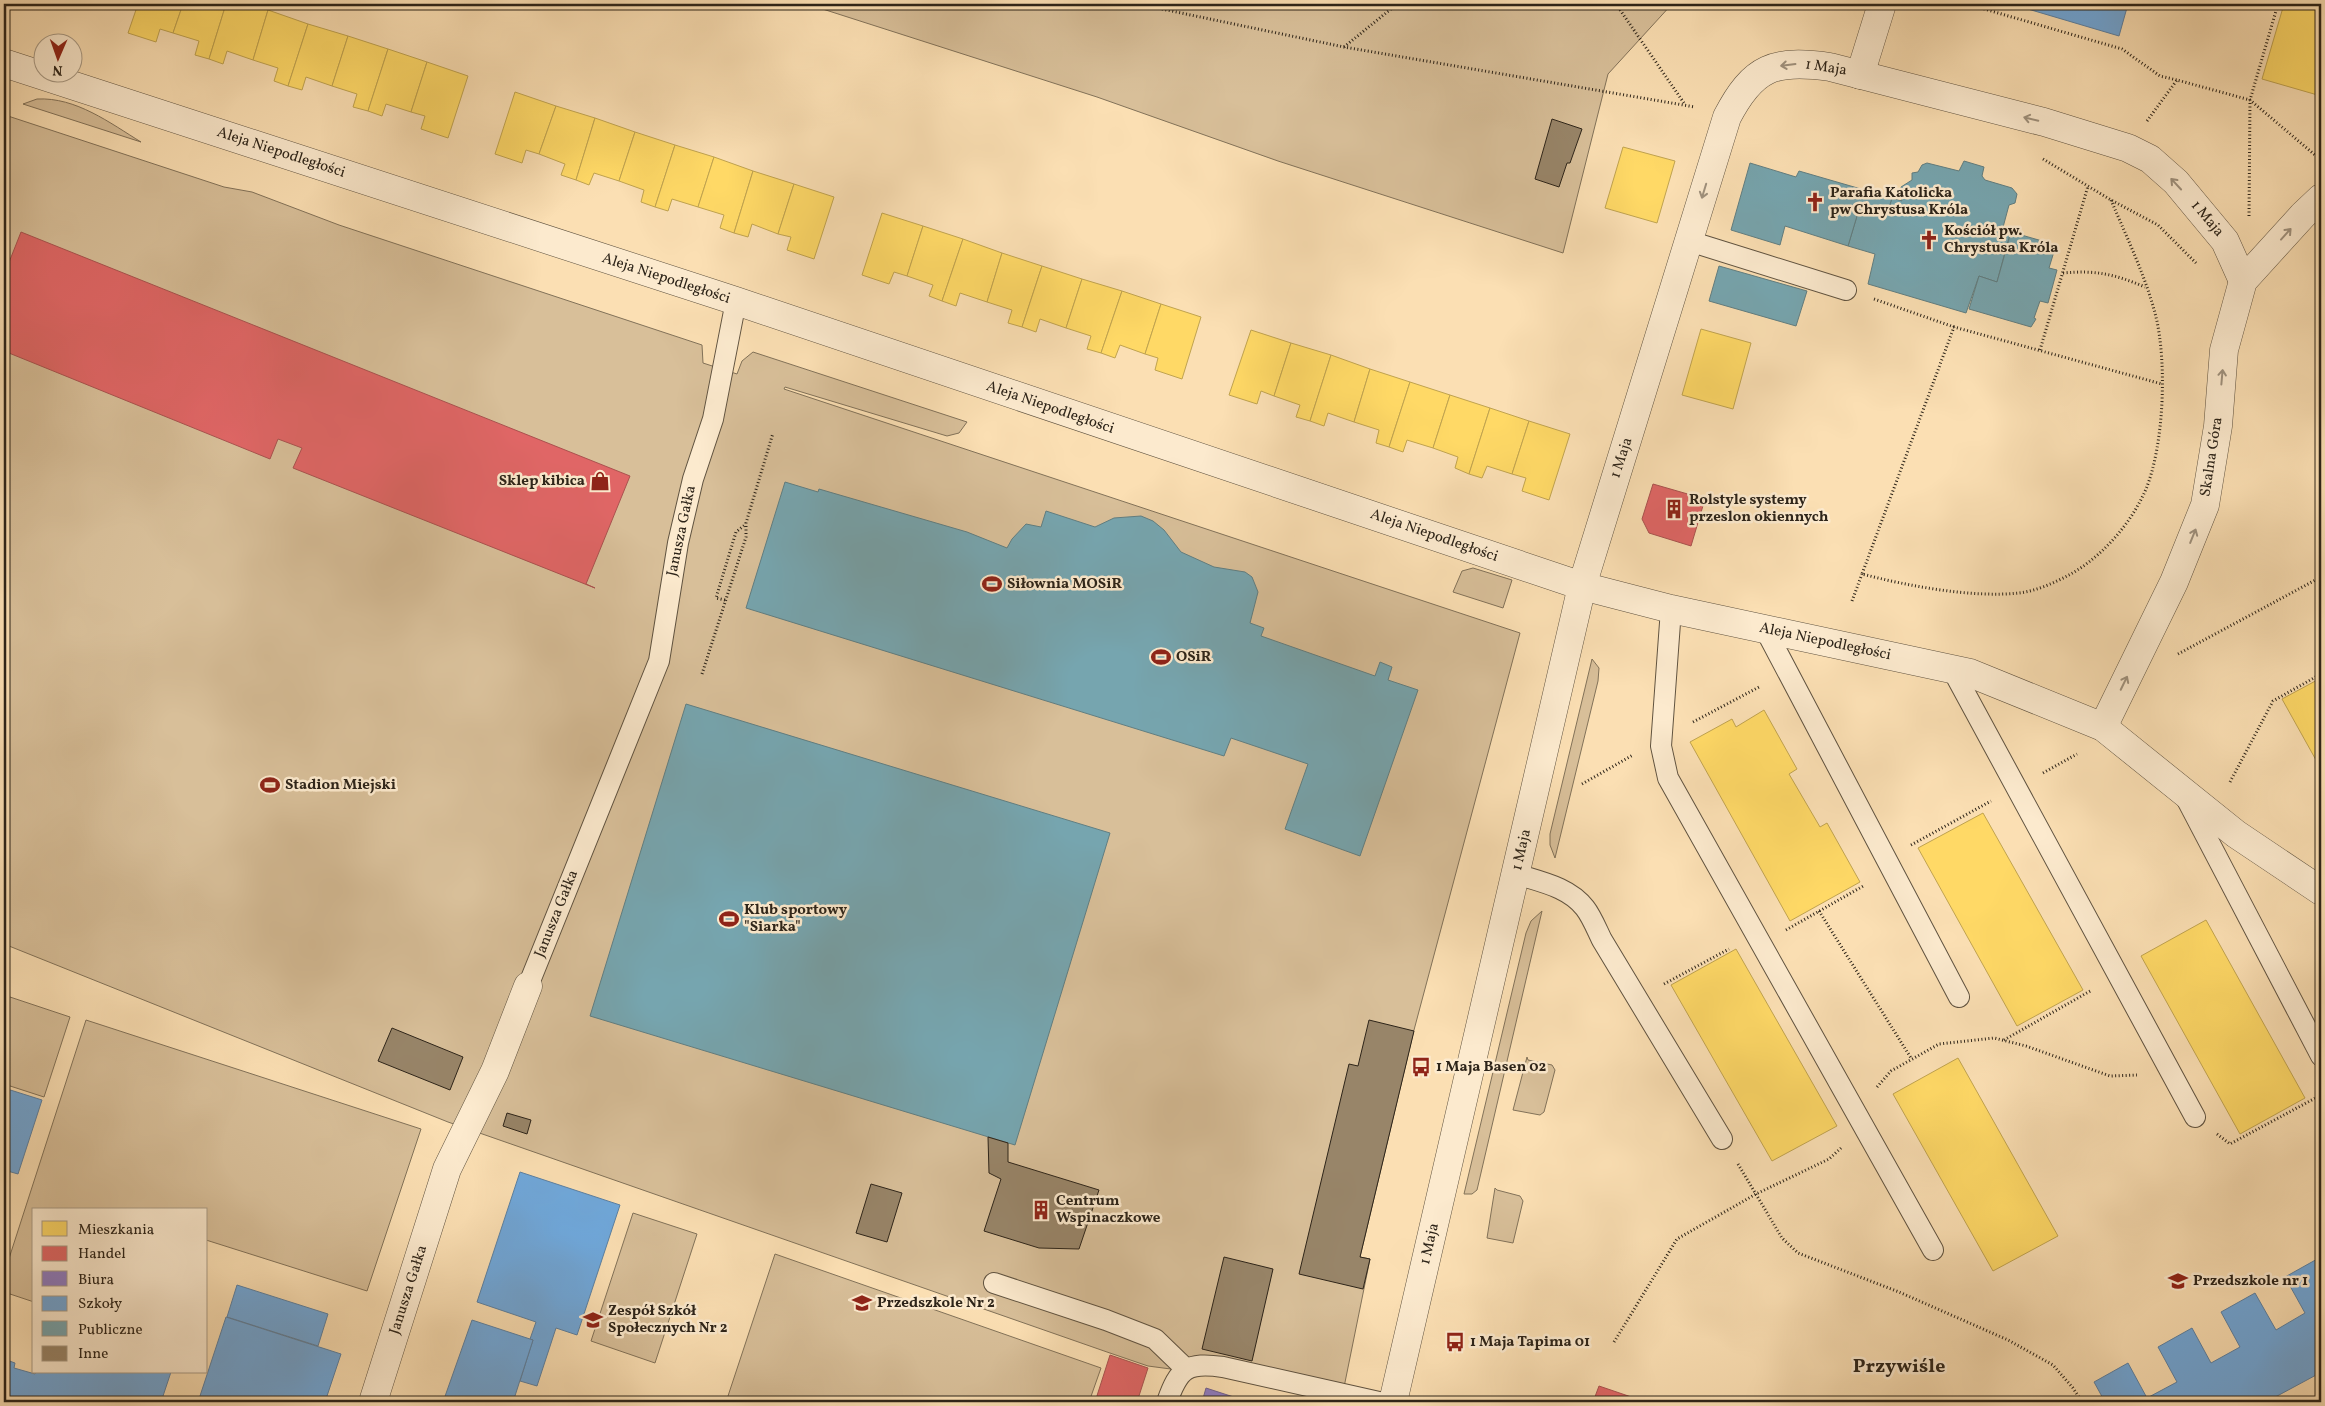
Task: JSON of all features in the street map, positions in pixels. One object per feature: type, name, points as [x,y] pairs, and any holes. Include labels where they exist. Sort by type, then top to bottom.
[{"type":"street","points":[[1860,75],[1882,4]]},
{"type":"street","name":"Aleja Niepodległości","points":[[4,63],[736,301],[1582,586],[1671,610],[1970,673],[2103,727],[2236,834],[2321,891]]},
{"type":"street","name":"1 Maja","points":[[1393,1402],[1582,586],[1727,118],[1738,95],[1756,76],[1781,66],[1803,63],[1830,67],[2044,122],[2128,148],[2150,160],[2176,182],[2225,241],[2243,281]]},
{"type":"street","name":"Skalna Góra","points":[[2103,727],[2174,582],[2205,505],[2218,426],[2224,350],[2243,281],[2321,198]]},
{"type":"street","name":"Janusza Gałka","points":[[373,1402],[447,1169],[495,1071],[528,986]]},
{"type":"lane","points":[[1689,241],[1846,290]]},
{"type":"lane","name":"Janusza Gałka","points":[[528,986],[659,661],[678,543],[693,479],[713,418],[736,301]]},
{"type":"lane","points":[[1671,610],[1661,746],[1668,778],[1932,1250]]},
{"type":"lane","points":[[1765,629],[1959,997]]},
{"type":"lane","points":[[1952,669],[2195,1117]]},
{"type":"lane","points":[[2182,791],[2321,1056]]},
{"type":"lane","points":[[1516,874],[1558,888],[1574,896],[1586,909],[1722,1139]]},
{"type":"lane","points":[[994,1283],[1106,1320],[1155,1339],[1184,1368]]},
{"type":"lane","points":[[1167,1402],[1174,1383],[1184,1368],[1201,1364],[1223,1367],[1379,1402]]},
{"type":"path","points":[[1138,4],[1344,47],[1685,104],[1727,118]]},
{"type":"path","points":[[1344,47],[1397,4]]},
{"type":"path","points":[[1616,4],[1685,104]]},
{"type":"path","points":[[1968,4],[2122,49],[2160,76],[2250,100],[2321,160]]},
{"type":"path","points":[[2249,224],[2250,100],[2278,4]]},
{"type":"path","points":[[2128,148],[2177,80]]},
{"type":"path","points":[[2044,122],[2037,155],[2111,200],[2158,225],[2197,264]]},
{"type":"path","points":[[2040,350],[2088,186]]},
{"type":"path","points":[[1862,574],[1908,586],[1983,593],[2020,593],[2052,584],[2083,567],[2108,546],[2129,518],[2146,489],[2157,443],[2162,412],[2162,364],[2156,317],[2111,200]]},
{"type":"path","points":[[2321,256],[2318,258],[2321,263]]},
{"type":"path","points":[[2062,273],[2089,270],[2123,277],[2145,287]]},
{"type":"path","points":[[1846,290],[1954,326],[2162,384]]},
{"type":"path","points":[[1852,601],[1954,326]]},
{"type":"path","points":[[702,674],[746,537],[746,523],[773,433]]},
{"type":"path","points":[[725,600],[716,598],[736,532],[746,523]]},
{"type":"path","points":[[2138,654],[2171,658],[2321,577]]},
{"type":"path","points":[[2230,782],[2273,701],[2321,674]]},
{"type":"path","points":[[1637,998],[1819,911],[1889,864],[2077,754]]},
{"type":"path","points":[[1819,911],[1911,1058]]},
{"type":"path","points":[[2004,1040],[2117,976]]},
{"type":"path","points":[[1614,1342],[1677,1239],[1756,1194],[1829,1159],[1848,1143],[1872,1093],[1891,1070],[1939,1044],[1994,1038],[2026,1046],[2110,1076],[2170,1073]]},
{"type":"path","points":[[2195,1117],[2230,1144],[2321,1095]]},
{"type":"path","points":[[1722,1139],[1782,1238],[1798,1253],[1899,1292],[2008,1340],[2053,1365],[2073,1388],[2082,1402]]},
{"type":"shaded area","points":[[807,4],[1672,4],[1608,74],[1563,253],[1278,161],[1097,97]]},
{"type":"shaded area","points":[[37,99],[51,99],[79,107],[141,142],[23,104]]},
{"type":"shaded area","points":[[8,116],[224,187],[252,192],[339,225],[702,345],[703,363],[737,374],[742,361],[753,352],[967,422],[959,433],[947,436],[785,387],[784,389],[1520,633],[1414,1030],[1360,1257],[1370,1259],[1341,1402],[1246,1379],[1148,1366],[1107,1352],[448,1122],[4,944],[4,127]]},
{"type":"shaded area","points":[[1473,568],[1512,580],[1503,608],[1453,592],[1462,571]]},
{"type":"shaded area","points":[[1592,659],[1599,668],[1598,681],[1555,858],[1550,845],[1550,834]]},
{"type":"shaded area","points":[[1542,911],[1477,1190],[1472,1194],[1464,1194],[1526,933],[1531,921]]},
{"type":"shaded area","points":[[4,995],[70,1017],[44,1097],[4,1084]]},
{"type":"shaded area","points":[[86,1020],[421,1129],[367,1291],[208,1241],[208,1208],[32,1208],[32,1301],[4,1292],[4,1274]]},
{"type":"shaded area","points":[[1527,1057],[1528,1060],[1552,1065],[1555,1070],[1544,1112],[1540,1115],[1513,1110]]},
{"type":"shaded area","points":[[1495,1188],[1520,1196],[1523,1201],[1513,1243],[1487,1238]]},
{"type":"shaded area","points":[[633,1213],[697,1234],[655,1363],[591,1341]]},
{"type":"shaded area","name":"Przedszkole Nr 2","points":[[775,1254],[1101,1368],[1089,1402],[726,1402]]},
{"type":"building: Mieszkania","points":[[138,4],[183,4],[173,33],[160,29],[156,42],[128,33]]},
{"type":"building: Mieszkania","points":[[183,4],[226,4],[209,59],[195,55],[199,41],[173,33]]},
{"type":"building: Mieszkania","points":[[226,4],[249,4],[268,10],[253,60],[227,51],[223,64],[209,59]]},
{"type":"building: Mieszkania","points":[[2284,4],[2321,4],[2321,96],[2262,79]]},
{"type":"building: Mieszkania","points":[[268,10],[308,24],[288,86],[274,81],[278,68],[253,60]]},
{"type":"building: Mieszkania","points":[[308,24],[348,36],[332,86],[306,77],[302,90],[288,86]]},
{"type":"building: Mieszkania","points":[[348,36],[388,49],[368,111],[353,107],[357,94],[332,86]]},
{"type":"building: Mieszkania","points":[[388,49],[427,62],[411,112],[386,104],[382,116],[368,111]]},
{"type":"building: Mieszkania","points":[[427,62],[468,76],[448,138],[421,129],[425,116],[411,112]]},
{"type":"building: Mieszkania","points":[[515,92],[556,106],[539,154],[526,150],[522,163],[495,154]]},
{"type":"building: Mieszkania","points":[[556,106],[595,118],[576,180],[561,175],[565,164],[539,154]]},
{"type":"building: Mieszkania","points":[[595,118],[635,132],[619,181],[594,173],[589,185],[576,180]]},
{"type":"building: Mieszkania","points":[[635,132],[675,145],[655,207],[641,202],[644,190],[619,181]]},
{"type":"building: Mieszkania","points":[[675,145],[714,157],[698,207],[672,199],[668,211],[655,207]]},
{"type":"building: Mieszkania","points":[[1623,147],[1675,161],[1657,223],[1605,208]]},
{"type":"building: Mieszkania","points":[[714,157],[753,171],[734,233],[720,228],[724,215],[698,207]]},
{"type":"building: Mieszkania","points":[[753,171],[794,184],[778,234],[752,224],[748,237],[734,233]]},
{"type":"building: Mieszkania","points":[[794,184],[834,197],[814,259],[787,250],[791,237],[778,234]]},
{"type":"building: Mieszkania","points":[[882,213],[923,226],[907,276],[894,272],[889,284],[862,275]]},
{"type":"building: Mieszkania","points":[[923,226],[963,239],[942,301],[929,296],[933,285],[907,276]]},
{"type":"building: Mieszkania","points":[[963,239],[1002,253],[987,302],[960,293],[956,306],[942,301]]},
{"type":"building: Mieszkania","points":[[1002,253],[1042,266],[1022,327],[1008,323],[1012,310],[987,302]]},
{"type":"building: Mieszkania","points":[[1042,266],[1082,279],[1066,328],[1040,319],[1036,332],[1022,327]]},
{"type":"building: Mieszkania","points":[[1082,279],[1122,291],[1101,353],[1087,349],[1091,336],[1066,328]]},
{"type":"building: Mieszkania","points":[[1122,291],[1161,304],[1145,354],[1120,345],[1115,358],[1101,353]]},
{"type":"building: Mieszkania","points":[[1161,304],[1201,317],[1182,379],[1155,370],[1158,358],[1145,354]]},
{"type":"building: Mieszkania","points":[[1701,329],[1751,343],[1733,409],[1682,395]]},
{"type":"building: Mieszkania","points":[[1251,330],[1291,343],[1274,396],[1261,391],[1257,404],[1229,395]]},
{"type":"building: Mieszkania","points":[[1291,343],[1331,355],[1310,421],[1296,417],[1300,405],[1274,396]]},
{"type":"building: Mieszkania","points":[[1331,355],[1370,369],[1354,422],[1328,413],[1324,426],[1310,421]]},
{"type":"building: Mieszkania","points":[[1370,369],[1410,382],[1389,447],[1376,443],[1379,430],[1354,422]]},
{"type":"building: Mieszkania","points":[[1410,382],[1450,395],[1433,448],[1407,440],[1403,452],[1389,447]]},
{"type":"building: Mieszkania","points":[[1450,395],[1490,408],[1469,474],[1455,468],[1458,457],[1433,448]]},
{"type":"building: Mieszkania","points":[[1490,408],[1529,421],[1512,474],[1487,466],[1482,478],[1469,474]]},
{"type":"building: Mieszkania","points":[[1529,421],[1570,434],[1549,500],[1522,491],[1526,478],[1512,474]]},
{"type":"building: Mieszkania","points":[[2321,678],[2321,769],[2282,699]]},
{"type":"building: Mieszkania","points":[[1764,710],[1797,769],[1789,774],[1820,827],[1827,823],[1860,882],[1790,921],[1690,742],[1732,719],[1736,727]]},
{"type":"building: Mieszkania","points":[[1983,813],[2083,990],[2017,1026],[1918,848]]},
{"type":"building: Mieszkania","points":[[2206,920],[2305,1098],[2240,1134],[2141,956]]},
{"type":"building: Mieszkania","points":[[1736,949],[1837,1126],[1772,1161],[1671,985]]},
{"type":"building: Mieszkania","points":[[1958,1058],[2058,1236],[1993,1271],[1893,1094]]},
{"type":"building: Handel","points":[[21,232],[630,476],[586,584],[595,588],[293,468],[302,448],[278,439],[270,459],[4,351],[4,275]]},
{"type":"building: Handel","name":"Rolstyle systemy przeslon okiennych","points":[[1653,484],[1705,499],[1691,546],[1649,533],[1642,519]]},
{"type":"building: Handel","points":[[1110,1355],[1148,1368],[1137,1402],[1095,1402]]},
{"type":"building: Handel","points":[[1599,1386],[1646,1402],[1593,1402]]},
{"type":"building: Biura","points":[[1206,1388],[1249,1402],[1202,1402]]},
{"type":"building: Szkoły","points":[[2011,4],[2128,4],[2119,36]]},
{"type":"building: Szkoły","points":[[4,1088],[42,1100],[18,1174],[4,1170]]},
{"type":"building: Szkoły","points":[[520,1172],[620,1205],[577,1335],[556,1328],[537,1386],[520,1381],[533,1340],[530,1339],[536,1322],[477,1302]]},
{"type":"building: Szkoły","points":[[2319,1258],[2321,1262],[2321,1380],[2318,1374],[2266,1402],[2105,1402],[2094,1382],[2128,1363],[2147,1398],[2177,1382],[2158,1347],[2192,1328],[2211,1363],[2240,1347],[2221,1312],[2255,1293],[2276,1330],[2305,1313],[2285,1277]]},
{"type":"building: Szkoły","points":[[237,1285],[328,1314],[318,1346],[227,1317]]},
{"type":"building: Szkoły","points":[[226,1317],[341,1354],[325,1402],[198,1402]]},
{"type":"building: Szkoły","points":[[472,1320],[533,1340],[513,1402],[443,1402]]},
{"type":"building: Szkoły","points":[[4,1359],[15,1363],[14,1368],[32,1374],[170,1374],[161,1402],[4,1402]]},
{"type":"building: Publiczne","name":"Kościół pw. Chrystusa Króla","points":[[1964,161],[1984,167],[1982,176],[1985,180],[2012,188],[2017,194],[2015,203],[2009,205],[2002,231],[2010,234],[1997,282],[1979,276],[1966,313],[1868,284],[1875,254],[1848,246],[1860,206],[1887,214],[1892,198],[1902,201],[1900,196],[1901,187],[1912,180],[1912,173],[1918,172],[1922,165],[1927,163],[1959,171]]},
{"type":"building: Publiczne","name":"Parafia Katolicka pw Chrystusa Króla","points":[[1750,163],[1796,177],[1799,171],[1892,198],[1887,214],[1860,206],[1848,246],[1785,226],[1780,245],[1731,230]]},
{"type":"building: Publiczne","points":[[2011,232],[2056,245],[2049,268],[2057,270],[2048,303],[2040,301],[2034,318],[2036,319],[2031,327],[1969,309],[1979,276],[1997,282]]},
{"type":"building: Publiczne","points":[[1719,266],[1807,291],[1796,326],[1709,301]]},
{"type":"building: Publiczne","points":[[785,482],[818,492],[819,489],[967,532],[1007,548],[1012,539],[1026,524],[1041,527],[1046,511],[1095,527],[1114,518],[1141,516],[1153,521],[1164,530],[1181,552],[1214,567],[1245,572],[1252,577],[1258,592],[1250,623],[1264,628],[1261,636],[1375,676],[1380,662],[1392,667],[1388,680],[1418,690],[1360,856],[1285,829],[1308,764],[1231,738],[1224,756],[746,608]]},
{"type":"building: Publiczne","points":[[686,704],[1110,833],[1015,1145],[590,1016]]},
{"type":"building: Inne","points":[[1552,119],[1582,129],[1559,187],[1535,179]]},
{"type":"building: Inne","points":[[1369,1020],[1414,1031],[1360,1257],[1370,1259],[1363,1289],[1299,1274],[1349,1064],[1358,1066]]},
{"type":"building: Inne","points":[[392,1028],[463,1057],[450,1090],[378,1061]]},
{"type":"building: Inne","points":[[507,1113],[531,1120],[527,1134],[503,1126]]},
{"type":"building: Inne","name":"Centrum Wspinaczkowe","points":[[988,1137],[1008,1143],[1008,1162],[1099,1190],[1079,1249],[1039,1248],[984,1231],[1001,1179],[989,1173]]},
{"type":"building: Inne","points":[[871,1184],[902,1193],[887,1242],[856,1233]]},
{"type":"building: Inne","points":[[1224,1257],[1273,1269],[1252,1361],[1202,1349]]},
{"type":"place","name":"Parafia Katolicka pw Chrystusa Króla","points":[[1815,202]]},
{"type":"place","name":"Kościół pw. Chrystusa Króla","points":[[1929,240]]},
{"type":"place","name":"Sklep kibica","points":[[600,481]]},
{"type":"place","name":"Rolstyle systemy przeslon okiennych","points":[[1674,509]]},
{"type":"place","name":"Siłownia MOSiR","points":[[992,584]]},
{"type":"place","name":"OSiR","points":[[1161,657]]},
{"type":"place","name":"Stadion Miejski","points":[[270,785]]},
{"type":"place","name":"Klub sportowy \"Siarka\"","points":[[729,919]]},
{"type":"place","name":"1 Maja Basen 02","points":[[1421,1067]]},
{"type":"place","name":"Centrum Wspinaczkowe","points":[[1041,1210]]},
{"type":"place","name":"Przedszkole nr 1","points":[[2178,1281]]},
{"type":"place","name":"Przedszkole Nr 2","points":[[862,1303]]},
{"type":"place","name":"Zespół Szkół Społecznych Nr 2","points":[[593,1320]]},
{"type":"place","name":"1 Maja Tapima 01","points":[[1455,1342]]},
{"type":"district","name":"Przywiśle","points":[[1899,1367]]}]
